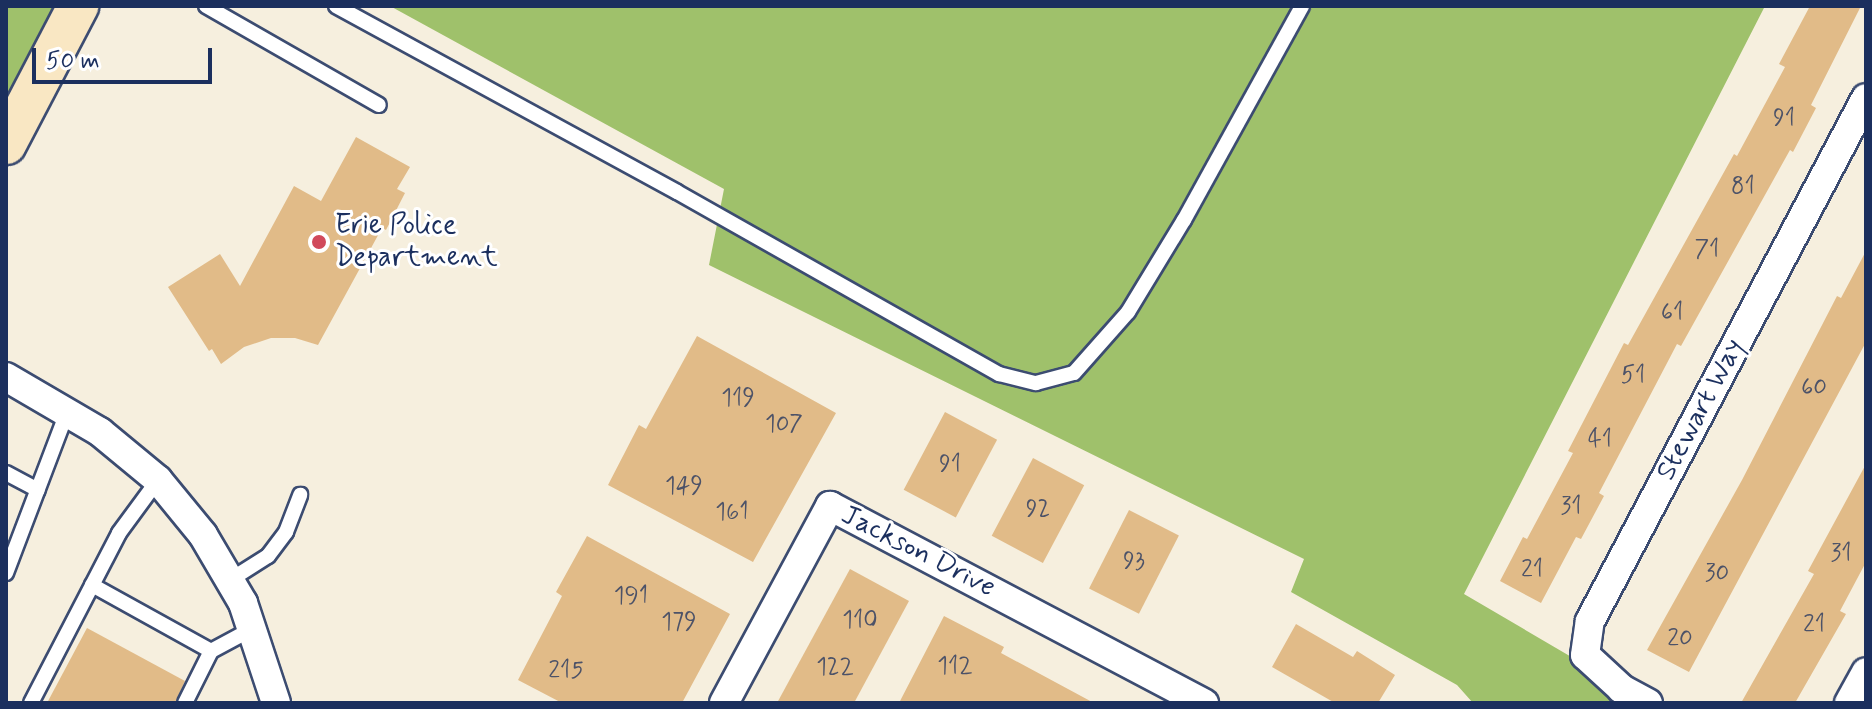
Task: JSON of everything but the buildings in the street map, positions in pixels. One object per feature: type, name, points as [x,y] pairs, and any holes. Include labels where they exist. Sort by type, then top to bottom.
[{"type":"main road","points":[[6,144],[78,6]]},
{"type":"street","name":"Stewart Way","points":[[1648,703],[1622,689],[1585,655],[1590,621],[1866,98]]},
{"type":"street","points":[[6,377],[68,410],[158,480],[203,535],[230,580],[252,629],[276,703]]},
{"type":"street","name":"Jackson Drive","points":[[724,703],[830,506],[1204,703]]},
{"type":"street","points":[[1849,703],[1866,672]]},
{"type":"lane","points":[[206,6],[379,105]]},
{"type":"lane","points":[[336,6],[677,192],[999,374],[1036,383],[1074,373],[1128,312],[1184,220],[1302,6]]},
{"type":"lane","points":[[6,573],[68,410]]},
{"type":"lane","points":[[6,473],[38,490]]},
{"type":"lane","points":[[31,703],[119,533],[158,480]]},
{"type":"lane","points":[[230,580],[268,556],[286,532],[300,495]]},
{"type":"lane","points":[[92,585],[211,651]]},
{"type":"lane","points":[[185,703],[211,651],[252,629]]},
{"type":"green space","points":[[6,6],[66,6],[6,125]]},
{"type":"green space","points":[[390,6],[1765,6],[1464,594],[1650,703],[1473,703],[1457,685],[1291,592],[1304,559],[709,265],[724,189]]},
{"type":"place","name":"Erie Police Department","points":[[319,242]]}]
